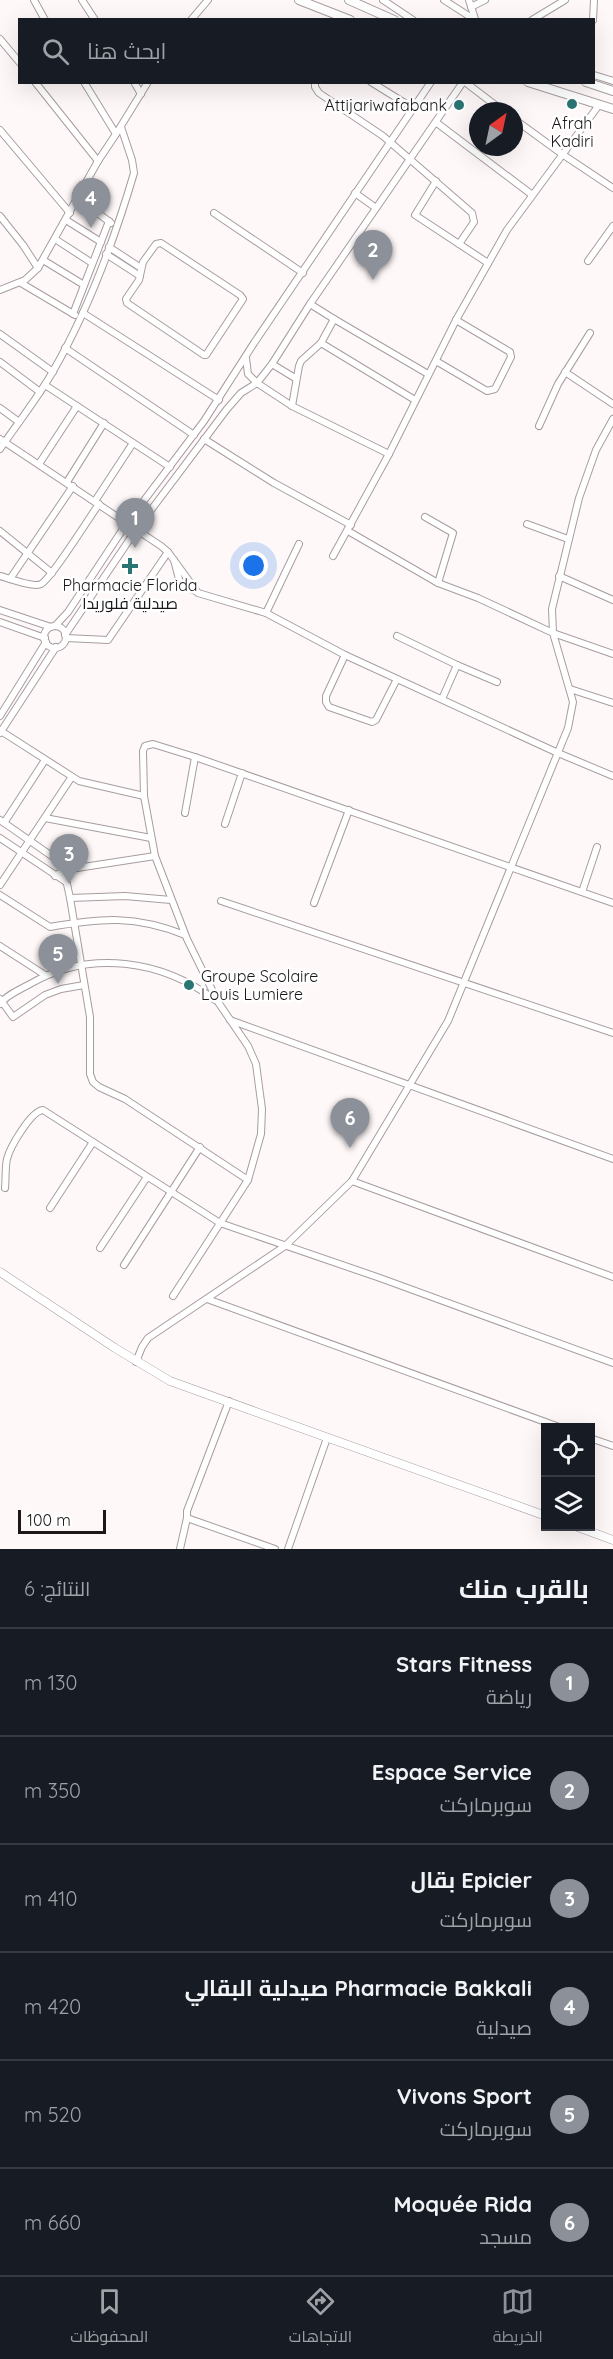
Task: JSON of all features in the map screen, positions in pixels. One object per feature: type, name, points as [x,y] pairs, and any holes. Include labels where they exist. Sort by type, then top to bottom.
[{"type":"main road","points":[[299,0],[339,18]]},
{"type":"main road","points":[[349,0],[390,18]]},
{"type":"main road","points":[[534,84],[613,109]]},
{"type":"main road","points":[[590,84],[613,91]]},
{"type":"street","points":[[34,0],[44,18]]},
{"type":"street","points":[[82,0],[94,18]]},
{"type":"street","points":[[197,0],[202,7]]},
{"type":"street","points":[[193,18],[208,0]]},
{"type":"street","points":[[383,0],[411,18]]},
{"type":"street","points":[[444,0],[472,18]]},
{"type":"street","points":[[469,0],[474,18]]},
{"type":"street","points":[[471,7],[485,0]]},
{"type":"street","points":[[535,18],[565,0]]},
{"type":"street","points":[[593,18],[594,0]]},
{"type":"street","points":[[0,39],[18,61]]},
{"type":"street","points":[[595,75],[613,81]]},
{"type":"street","points":[[37,84],[99,161]]},
{"type":"street","points":[[85,84],[116,134]]},
{"type":"street","points":[[135,84],[141,94]]},
{"type":"street","points":[[0,290],[21,283],[38,268],[99,161],[147,84]]},
{"type":"street","points":[[315,84],[319,93],[367,124],[411,159],[475,217],[459,244]]},
{"type":"street","points":[[374,84],[414,108]]},
{"type":"street","points":[[0,716],[45,640],[46,631],[68,612],[127,523],[219,400],[355,193],[431,84]]},
{"type":"street","points":[[0,622],[45,640],[50,646],[62,645],[65,636],[136,530],[204,439],[241,393],[257,383],[272,364],[310,304],[463,84]]},
{"type":"street","points":[[467,84],[491,102]]},
{"type":"street","points":[[333,556],[350,528],[456,320],[488,263],[531,194],[599,105]]},
{"type":"street","points":[[437,123],[531,194]]},
{"type":"street","points":[[523,126],[613,188]]},
{"type":"street","points":[[0,449],[2,440],[19,422],[53,372],[81,315],[107,250],[134,173],[122,127]]},
{"type":"street","points":[[0,130],[70,213]]},
{"type":"street","points":[[436,181],[415,215],[488,263]]},
{"type":"street","points":[[355,193],[376,208]]},
{"type":"street","points":[[78,198],[116,226]]},
{"type":"street","points":[[214,213],[303,273]]},
{"type":"street","points":[[0,216],[38,268]]},
{"type":"street","points":[[66,220],[101,242]]},
{"type":"street","points":[[73,314],[110,221]]},
{"type":"street","points":[[588,261],[613,226]]},
{"type":"street","points":[[55,239],[92,263]]},
{"type":"street","points":[[161,243],[240,295],[243,299],[242,304],[209,354],[204,355],[127,303],[126,299],[140,276],[141,268],[156,244],[161,243]]},
{"type":"street","points":[[107,250],[141,268]]},
{"type":"street","points":[[107,250],[140,276]]},
{"type":"street","points":[[43,260],[84,285]]},
{"type":"street","points":[[21,283],[73,314],[81,315],[219,400]]},
{"type":"street","points":[[310,304],[428,375]]},
{"type":"street","points":[[292,406],[295,378],[301,361],[321,343],[334,319]]},
{"type":"street","points":[[436,361],[487,391],[492,391],[511,357],[510,352],[456,320]]},
{"type":"street","points":[[539,426],[565,372],[590,333]]},
{"type":"street","points":[[0,334],[53,372]]},
{"type":"street","points":[[321,343],[415,400]]},
{"type":"street","points":[[65,348],[194,435]]},
{"type":"street","points":[[246,356],[248,374],[257,383],[292,406],[389,454]]},
{"type":"street","points":[[0,362],[40,392]]},
{"type":"street","points":[[272,364],[295,378]]},
{"type":"street","points":[[565,372],[613,404]]},
{"type":"street","points":[[45,385],[170,467]]},
{"type":"street","points":[[39,464],[76,406]]},
{"type":"street","points":[[0,408],[19,422]]},
{"type":"street","points":[[136,1362],[148,1338],[285,1246],[352,1181],[443,1032],[513,868],[572,715],[573,702],[551,621],[568,539],[592,459],[610,430],[613,419]]},
{"type":"street","points":[[10,579],[70,484],[104,423]]},
{"type":"street","points":[[204,439],[438,582],[553,633],[613,654]]},
{"type":"street","points":[[2,440],[168,552],[198,593],[266,613],[345,655],[613,776]]},
{"type":"street","points":[[0,576],[39,585],[52,573],[133,443]]},
{"type":"street","points":[[425,517],[453,533],[438,582]]},
{"type":"street","points":[[526,524],[568,539]]},
{"type":"street","points":[[0,531],[52,573]]},
{"type":"street","points":[[266,613],[298,544]]},
{"type":"street","points":[[65,636],[108,640],[168,552]]},
{"type":"street","points":[[559,576],[613,600]]},
{"type":"street","points":[[0,610],[62,629],[65,636]]},
{"type":"street","points":[[397,636],[497,682]]},
{"type":"street","points":[[56,647],[1,732],[71,778],[144,796]]},
{"type":"street","points":[[345,655],[326,696],[329,707],[372,722],[376,720],[397,679]]},
{"type":"street","points":[[442,699],[457,665]]},
{"type":"street","points":[[570,689],[613,703]]},
{"type":"street","points":[[173,1296],[248,1180],[261,1134],[261,1090],[256,1064],[248,1046],[218,1002],[185,934],[155,856],[144,796],[142,751],[145,746],[153,744],[242,773],[613,903]]},
{"type":"street","points":[[185,813],[195,758]]},
{"type":"street","points":[[45,760],[2,821],[56,859],[64,870],[90,1017],[92,1047],[90,1074],[93,1082],[125,1099],[248,1180]]},
{"type":"street","points":[[225,824],[242,773]]},
{"type":"street","points":[[0,885],[71,778]]},
{"type":"street","points":[[314,903],[349,810]]},
{"type":"street","points":[[45,818],[151,838]]},
{"type":"street","points":[[0,838],[66,882]]},
{"type":"street","points":[[582,892],[597,847]]},
{"type":"street","points":[[55,876],[64,870],[155,856]]},
{"type":"street","points":[[0,895],[50,927],[74,922],[125,919],[147,922],[185,934]]},
{"type":"street","points":[[70,898],[124,896],[171,900]]},
{"type":"street","points":[[221,902],[613,1032]]},
{"type":"street","points":[[0,946],[45,975]]},
{"type":"street","points":[[84,985],[45,995],[15,1017],[10,1015],[1,1001],[45,975],[80,965],[108,962],[147,966],[187,980],[218,1002]]},
{"type":"street","points":[[230,1019],[613,1159]]},
{"type":"street","points":[[5,1188],[7,1159],[12,1146],[39,1110],[220,1223],[380,1278],[613,1363]]},
{"type":"street","points":[[50,1208],[93,1142]]},
{"type":"street","points":[[124,1265],[200,1147]]},
{"type":"street","points":[[100,1248],[147,1177]]},
{"type":"street","points":[[352,1181],[613,1277]]},
{"type":"street","points":[[0,1272],[136,1362],[170,1381],[541,1514]]},
{"type":"street","points":[[207,1299],[548,1423]]},
{"type":"street","points":[[180,1549],[187,1511],[229,1401]]},
{"type":"street","points":[[288,1549],[327,1438]]},
{"type":"street","points":[[595,1439],[613,1446]]},
{"type":"street","points":[[187,1518],[275,1549]]},
{"type":"street","points":[[587,1531],[613,1540]]},
{"type":"place","name":"Afrah Kadiri","points":[[572,104]]},
{"type":"place","name":"Attijariwafabank","points":[[459,105]]},
{"type":"place","name":"Pharmacie Bakkali صيدلية البقالي","points":[[91,228]]},
{"type":"place","name":"Espace Service","points":[[373,280]]},
{"type":"place","name":"Stars Fitness","points":[[135,548]]},
{"type":"place","name":"Pharmacie Florida صيدلية فلوريدا","points":[[130,566]]},
{"type":"place","name":"Epicier بقال","points":[[69,884]]},
{"type":"place","name":"Vivons Sport","points":[[58,984]]},
{"type":"place","name":"Groupe Scolaire Louis Lumiere","points":[[189,985]]},
{"type":"place","name":"Moquée Rida","points":[[350,1148]]}]
